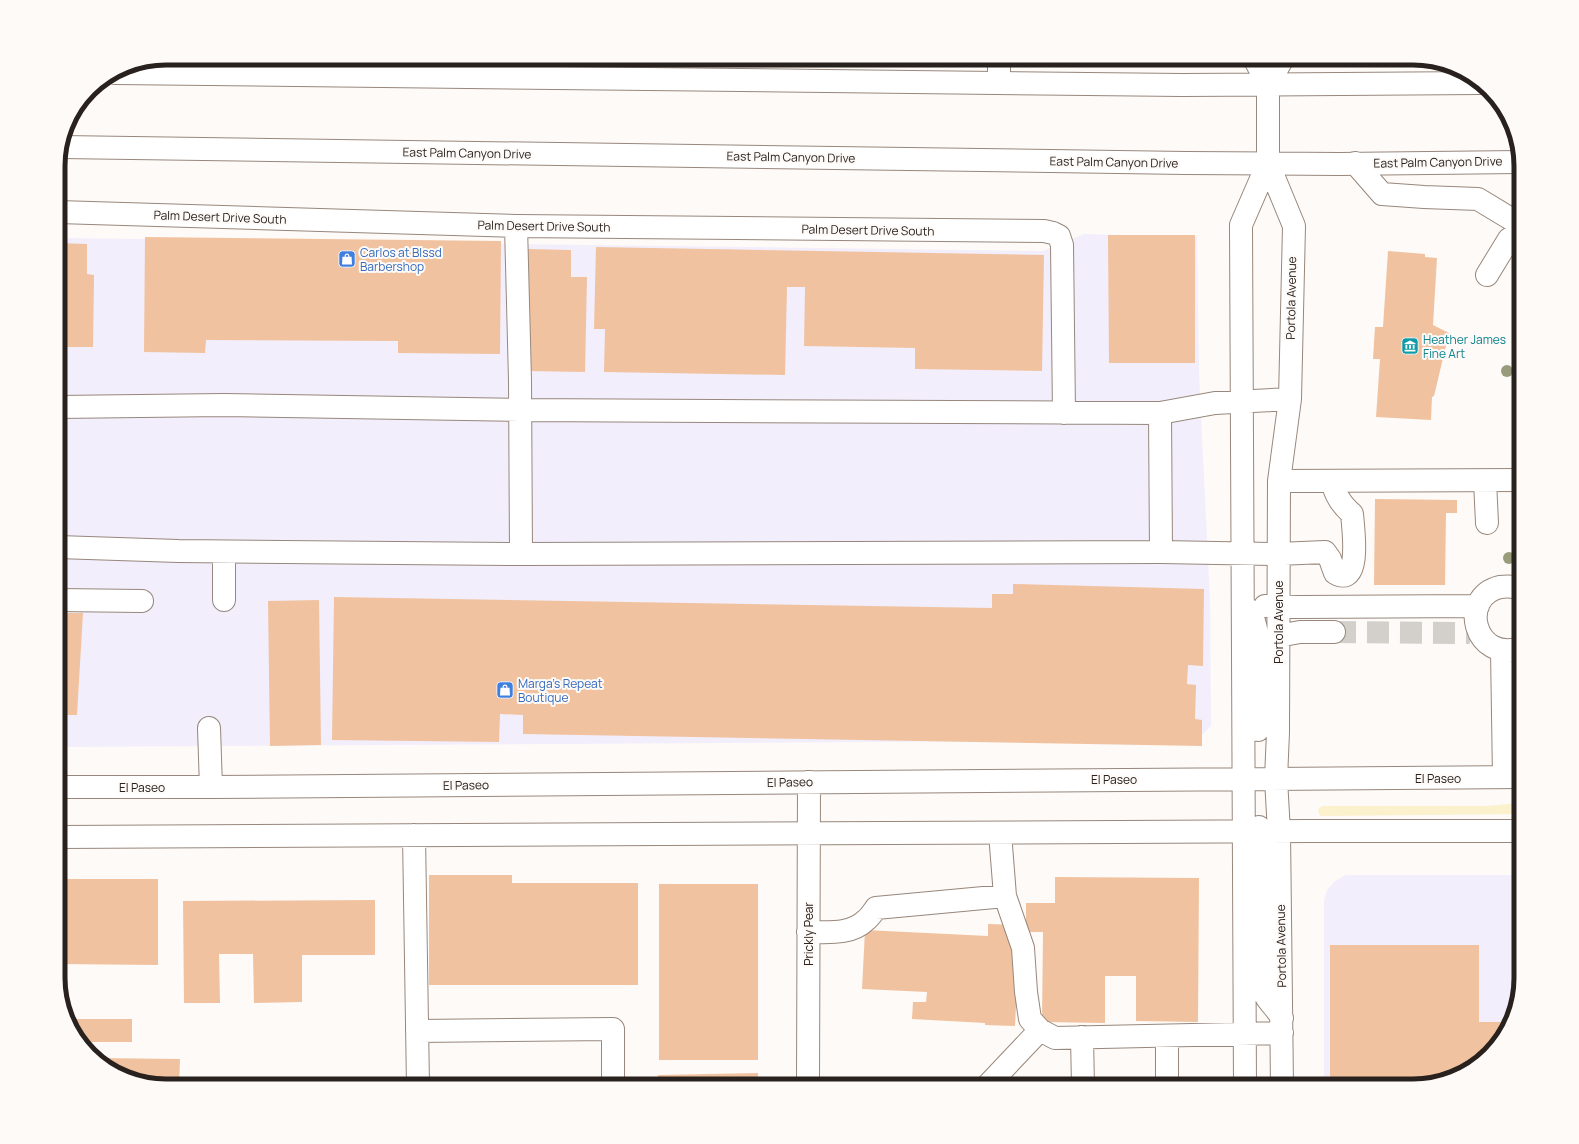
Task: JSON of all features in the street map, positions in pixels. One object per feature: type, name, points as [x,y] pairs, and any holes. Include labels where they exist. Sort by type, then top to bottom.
[{"type":"street","points":[[999,65],[999,83]]},
{"type":"street","name":"Portola Avenue","points":[[1245,1079],[1245,1034],[1265,828],[1255,782],[1278,636],[1279,481],[1290,399],[1294,226],[1268,163],[1268,85],[1258,65]]},
{"type":"street","name":"Portola Avenue","points":[[1268,85],[1279,65]]},
{"type":"street","points":[[128,73],[1268,85],[1468,82]]},
{"type":"street","name":"East Palm Canyon Drive","points":[[67,147],[1268,163],[1514,162]]},
{"type":"street","name":"Portola Avenue","points":[[1268,163],[1241,225],[1242,601],[1254,619],[1258,640],[1257,769],[1255,782],[1265,828],[1282,1026],[1282,1079]]},
{"type":"street","points":[[1355,163],[1382,194],[1478,199],[1514,221]]},
{"type":"street","name":"Palm Desert Drive South","points":[[65,212],[516,226],[1031,231],[1053,233],[1059,236],[1061,240],[1064,413]]},
{"type":"street","points":[[516,226],[521,554]]},
{"type":"street","points":[[1488,275],[1509,239],[1514,236]]},
{"type":"street","points":[[65,407],[224,405],[520,410],[1160,413],[1215,403],[1290,399]]},
{"type":"street","points":[[1160,413],[1161,552]]},
{"type":"street","points":[[1279,481],[1514,480]]},
{"type":"street","points":[[1485,481],[1487,523]]},
{"type":"street","points":[[65,547],[224,552],[521,554],[1161,552],[1242,560],[1278,554],[1325,552],[1330,559],[1335,573],[1340,576],[1346,576],[1352,570],[1354,556],[1352,514],[1342,505],[1336,495],[1332,482]]},
{"type":"street","points":[[224,552],[224,600]]},
{"type":"street","points":[[1242,560],[1256,579],[1256,601],[1259,606],[1478,606]]},
{"type":"street","points":[[1512,777],[1512,649],[1492,647],[1474,633],[1478,606],[1480,601],[1487,593],[1496,588],[1507,586],[1514,588]]},
{"type":"street","points":[[65,600],[142,601]]},
{"type":"street","points":[[1278,636],[1300,632],[1334,632]]},
{"type":"street","points":[[209,728],[211,787]]},
{"type":"street","name":"El Paseo","points":[[65,787],[1170,779],[1255,782],[1512,777]]},
{"type":"street","name":"Prickly Pear","points":[[808,1079],[809,782]]},
{"type":"street","points":[[65,837],[1000,833],[1265,828],[1368,831],[1514,832]]},
{"type":"street","points":[[1000,833],[1006,896],[1023,948],[1026,992],[1030,1019],[1040,1030],[1055,1038],[1245,1034],[1282,1026]]},
{"type":"street","points":[[414,835],[418,1079]]},
{"type":"street","points":[[808,932],[840,932],[852,929],[866,921],[876,908],[1006,896]]},
{"type":"street","points":[[417,1031],[613,1029],[613,1079]]},
{"type":"street","points":[[994,1079],[1040,1030]]},
{"type":"street","points":[[1167,1036],[1167,1079]]},
{"type":"street","points":[[1082,1037],[1083,1079]]},
{"type":"shaded area","points":[[1084,234],[1197,237],[1199,374],[1210,600],[1211,726],[1199,738],[1188,740],[65,747],[65,238],[1043,251]]},
{"type":"shaded area","points":[[1346,875],[1514,875],[1514,978],[1511,1004],[1504,1022],[1493,1039],[1469,1062],[1445,1074],[1419,1079],[1324,1079],[1324,901],[1327,890],[1335,881]]},
{"type":"sand","points":[[1514,803],[1514,814],[1321,816],[1318,812],[1319,808],[1323,806],[1486,806]]},
{"type":"building","points":[[1108,235],[1195,235],[1195,363],[1109,363]]},
{"type":"building","points":[[145,237],[501,241],[500,354],[398,353],[398,341],[206,340],[205,353],[144,352]]},
{"type":"building","points":[[65,243],[87,244],[87,274],[94,275],[93,347],[65,347]]},
{"type":"building","points":[[596,247],[1044,255],[1042,371],[915,369],[915,348],[804,346],[805,287],[787,287],[785,375],[604,372],[605,329],[594,329]]},
{"type":"building","points":[[528,249],[571,250],[571,277],[587,277],[585,372],[526,371]]},
{"type":"building","name":"Heather James Fine Art","points":[[1388,251],[1425,254],[1425,257],[1437,258],[1433,325],[1449,333],[1434,396],[1432,397],[1431,420],[1376,417],[1380,359],[1373,359],[1375,327],[1383,327]]},
{"type":"building","points":[[1375,499],[1457,500],[1457,513],[1446,513],[1445,585],[1374,585]]},
{"type":"building","points":[[1013,584],[1204,589],[1203,666],[1188,665],[1187,684],[1196,685],[1195,719],[1202,720],[1202,746],[523,734],[523,715],[500,714],[499,742],[332,740],[334,597],[992,608],[992,594],[1013,594]]},
{"type":"building","points":[[319,600],[321,745],[270,746],[268,601]]},
{"type":"building","points":[[65,613],[83,613],[77,715],[65,715]]},
{"type":"building","points":[[429,875],[512,875],[512,883],[638,883],[638,985],[429,985]]},
{"type":"building","points":[[1055,877],[1199,878],[1198,1022],[1136,1021],[1136,976],[1105,976],[1105,1023],[1042,1022],[1043,932],[1026,932],[1026,903],[1055,903]]},
{"type":"building","points":[[65,879],[158,879],[158,965],[65,964]]},
{"type":"building","points":[[659,884],[758,884],[758,1060],[659,1060]]},
{"type":"building","points":[[375,900],[375,955],[302,955],[302,1002],[254,1003],[253,954],[219,954],[220,1003],[184,1003],[183,901]]},
{"type":"building","points":[[988,924],[1020,925],[1015,1026],[912,1019],[913,1002],[926,1002],[927,992],[862,989],[865,930],[988,936]]},
{"type":"building","points":[[1330,945],[1479,945],[1479,1022],[1504,1022],[1493,1039],[1479,1054],[1457,1069],[1432,1077],[1419,1079],[1330,1079]]},
{"type":"building","points":[[74,1019],[132,1019],[132,1042],[89,1042]]},
{"type":"building","points":[[105,1058],[180,1059],[179,1079],[160,1079],[134,1074]]},
{"type":"building","points":[[758,1073],[758,1079],[658,1079],[658,1075]]},
{"type":"tunnel","points":[[1334,632],[1470,633]]},
{"type":"place","name":"Carlos at Blssd Barbershop","points":[[347,259]]},
{"type":"place","name":"Heather James Fine Art","points":[[1410,346]]},
{"type":"place","name":"Marga's Repeat Boutique","points":[[505,690]]}]
